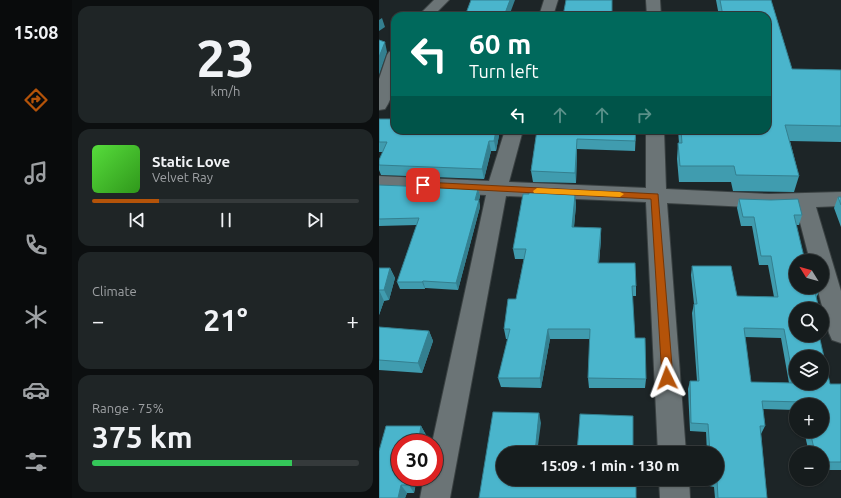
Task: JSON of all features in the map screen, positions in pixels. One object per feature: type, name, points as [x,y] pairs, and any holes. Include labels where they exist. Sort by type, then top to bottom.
[{"type":"street","points":[[429,12],[442,0]]},
{"type":"street","points":[[547,12],[551,0]]},
{"type":"street","points":[[653,0],[653,12]]},
{"type":"street","points":[[379,66],[391,58]]},
{"type":"street","points":[[379,105],[391,68]]},
{"type":"street","points":[[435,498],[497,189],[513,134]]},
{"type":"street","points":[[655,134],[655,196],[672,446]]},
{"type":"street","points":[[379,183],[769,201],[841,199]]},
{"type":"street","points":[[804,200],[819,254]]},
{"type":"street","points":[[829,289],[841,333]]},
{"type":"street","points":[[674,486],[675,498]]},
{"type":"building","points":[[471,0],[510,0],[506,12],[466,12]]},
{"type":"building","points":[[566,0],[612,0],[612,12],[564,12]]},
{"type":"building","points":[[720,0],[771,0],[792,69],[841,70],[841,126],[785,125],[799,176],[736,175],[734,166],[680,166],[678,143],[682,143],[681,134],[771,134],[771,12],[722,12]]},
{"type":"building","points":[[379,40],[385,42],[379,57]]},
{"type":"building","points":[[379,119],[391,119],[391,134],[495,134],[494,141],[489,141],[482,169],[379,165],[379,160],[387,142],[379,142]]},
{"type":"building","points":[[536,134],[636,134],[635,141],[577,139],[575,173],[531,171]]},
{"type":"building","points":[[379,185],[478,189],[475,200],[479,200],[456,283],[423,281],[397,282],[419,218],[379,219]]},
{"type":"building","points":[[529,188],[574,190],[575,195],[572,227],[601,228],[598,263],[635,263],[636,286],[632,286],[635,338],[645,338],[646,379],[588,378],[590,329],[548,329],[540,378],[498,378],[510,329],[504,329],[508,299],[516,299],[526,249],[513,249],[523,194],[529,194]]},
{"type":"building","points":[[838,197],[841,197],[841,205]]},
{"type":"building","points":[[739,199],[798,199],[802,215],[794,215],[803,254],[789,254],[789,294],[815,294],[817,302],[789,302],[789,342],[821,342],[822,350],[789,350],[789,356],[784,329],[744,328],[751,382],[789,383],[789,390],[829,390],[829,380],[830,384],[841,384],[841,462],[829,462],[829,446],[813,446],[812,438],[829,438],[829,398],[789,398],[789,402],[762,401],[765,426],[760,426],[767,498],[718,498],[717,486],[724,486],[724,446],[710,446],[708,424],[691,423],[690,381],[699,381],[694,304],[697,304],[692,266],[731,266],[737,296],[778,297],[771,256],[761,256],[754,217],[743,217]]},
{"type":"building","points":[[379,268],[390,268],[384,290],[379,290]]},
{"type":"building","points":[[379,327],[429,331],[418,363],[379,360]]},
{"type":"building","points":[[493,412],[539,413],[536,446],[496,446],[496,486],[636,486],[636,498],[479,498]]},
{"type":"building","points":[[580,414],[633,416],[633,446],[578,446]]},
{"type":"building","points":[[386,426],[421,426],[420,434],[391,434],[391,486],[401,486],[398,498],[379,498],[379,451]]},
{"type":"slow traffic","points":[[537,191],[620,194]]},
{"type":"route","points":[[423,185],[655,196],[667,378]]}]
